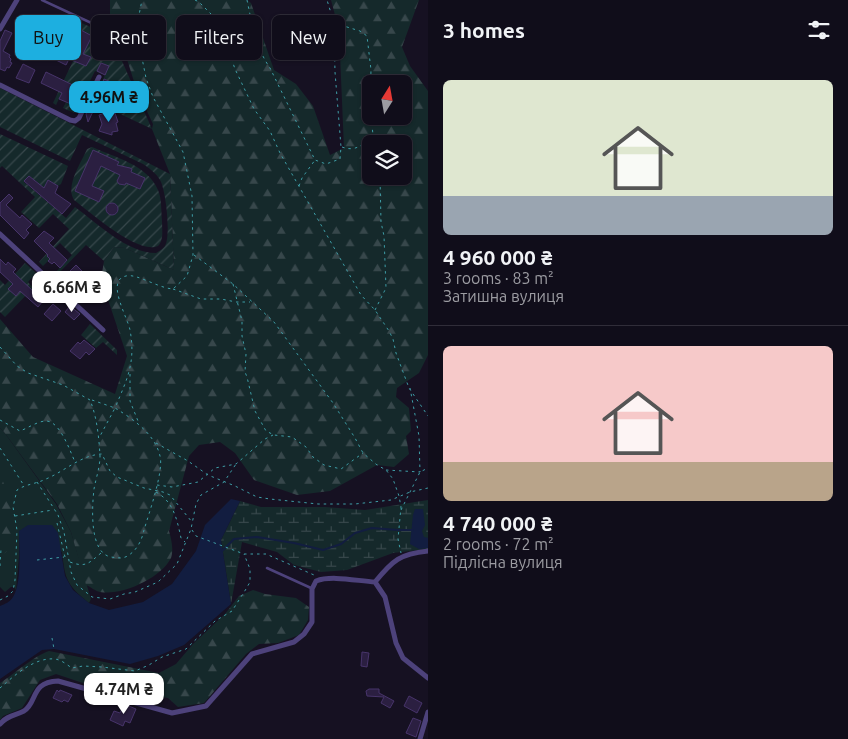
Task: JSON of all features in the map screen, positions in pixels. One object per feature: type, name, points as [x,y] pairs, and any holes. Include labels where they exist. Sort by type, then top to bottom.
[{"type":"street","points":[[0,29],[17,0]]},
{"type":"street","points":[[0,85],[75,121],[79,118],[99,77]]},
{"type":"street","points":[[0,234],[103,330]]},
{"type":"street","points":[[375,582],[387,567],[402,556],[428,551]]},
{"type":"street","points":[[0,724],[5,718],[26,710],[38,688],[49,681],[58,681],[172,713],[206,706],[252,654],[294,642],[304,634],[312,622],[314,613],[312,589],[316,581],[326,578],[375,582]]},
{"type":"street","points":[[375,582],[385,597],[396,643],[403,658],[428,678]]},
{"type":"street","points":[[420,739],[426,727],[428,712]]},
{"type":"lane","points":[[42,0],[91,23]]},
{"type":"lane","points":[[267,568],[312,589]]},
{"type":"path","points":[[140,15],[142,0]]},
{"type":"path","points":[[195,0],[199,1],[219,22],[235,69],[254,109],[270,130],[298,187],[361,295],[375,310],[393,339],[399,361],[410,388],[428,416]]},
{"type":"path","points":[[248,0],[253,32],[264,60],[270,68],[316,160],[326,164],[340,159],[341,147],[335,60]]},
{"type":"path","points":[[326,0],[331,15]]},
{"type":"path","points":[[345,26],[360,31],[367,36],[371,70],[370,107],[373,135]]},
{"type":"path","points":[[143,60],[146,78],[153,98],[183,152],[192,196],[193,255],[186,276],[173,289]]},
{"type":"path","points":[[341,147],[350,150],[362,145]]},
{"type":"path","points":[[298,187],[302,178],[316,160]]},
{"type":"path","points":[[375,310],[386,288],[380,185]]},
{"type":"path","points":[[193,255],[233,284],[274,322],[333,403],[363,453],[386,470],[420,472]]},
{"type":"path","points":[[138,423],[130,400],[132,347],[130,329],[116,290],[117,282],[121,277],[127,275],[137,277],[163,288],[173,289],[201,299],[252,302]]},
{"type":"path","points":[[233,284],[242,321],[242,336],[246,354],[245,372],[255,410],[266,431],[274,435],[292,438],[306,447],[313,457],[324,465],[341,469],[363,453]]},
{"type":"path","points":[[0,348],[17,366],[28,373],[63,386],[90,400],[115,408],[138,423],[156,443],[208,475],[257,497],[318,504],[355,504],[391,500],[410,492],[428,488]]},
{"type":"path","points":[[98,439],[115,408],[130,371]]},
{"type":"path","points":[[410,388],[419,436],[420,472]]},
{"type":"path","points":[[90,400],[94,410],[100,454],[94,490],[94,527],[98,547],[107,556],[121,558],[134,551],[142,538],[157,485],[161,458],[156,443]]},
{"type":"path","points":[[0,420],[20,430],[45,421],[52,422],[57,427],[75,462]]},
{"type":"path","points":[[58,523],[68,561],[77,585],[92,597],[110,599],[135,592],[158,582],[178,564],[191,529],[196,504],[201,495],[224,482],[236,464],[265,439],[274,435]]},
{"type":"path","points":[[0,448],[24,485]]},
{"type":"path","points":[[0,600],[8,596],[14,588],[17,553],[13,507],[17,490],[24,485],[46,479],[75,462],[100,454],[105,456],[110,471],[117,477],[164,496],[176,514],[181,538],[186,542]]},
{"type":"path","points":[[157,485],[172,487],[188,485],[198,482],[215,468],[236,464]]},
{"type":"path","points":[[400,512],[420,472],[427,467]]},
{"type":"path","points":[[386,470],[393,480],[399,496],[398,539],[402,556]]},
{"type":"path","points":[[37,482],[58,515],[64,532],[67,557]]},
{"type":"path","points":[[154,491],[170,495],[193,522]]},
{"type":"path","points":[[15,516],[54,510]]},
{"type":"path","points":[[191,529],[196,536],[244,554],[266,554],[310,574],[326,578]]},
{"type":"path","points":[[0,566],[1,548]]},
{"type":"path","points":[[68,561],[78,565],[87,564],[102,552]]},
{"type":"path","points":[[0,688],[24,668],[42,661],[54,659],[72,668],[83,666],[135,671],[149,666],[162,657],[186,649],[215,621],[232,611],[246,589],[250,582],[250,569],[244,554]]},
{"type":"path","points":[[37,560],[67,557]]},
{"type":"path","points":[[52,638],[54,649]]},
{"type":"green space","points":[[110,0],[247,0],[251,3],[255,15],[176,15],[176,60],[262,60],[262,35],[274,70],[296,84],[313,106],[330,155],[344,148],[340,60],[345,60],[345,15],[335,15],[331,0],[419,0],[402,47],[410,66],[428,91],[428,355],[419,373],[397,388],[396,397],[409,408],[411,431],[406,436],[409,454],[394,467],[377,465],[330,491],[297,495],[254,480],[235,453],[220,442],[199,445],[189,456],[169,531],[172,548],[171,558],[150,579],[129,588],[109,593],[98,591],[86,585],[71,532],[57,504],[0,428],[0,319],[33,357],[115,394],[127,356],[101,279],[104,261],[114,247],[125,248],[174,270],[170,174],[152,129],[153,124],[136,88],[127,60],[166,60],[166,15],[110,15]]},
{"type":"green space","points":[[81,23],[91,27],[91,60],[122,60],[152,129],[101,105],[104,98],[96,94],[105,75],[95,71],[74,113],[63,108],[66,102],[71,104],[79,87],[67,82],[56,105],[53,103],[73,61],[71,60],[81,60]]},
{"type":"green space","points":[[0,88],[170,174],[174,270],[125,248],[114,247],[104,261],[86,245],[55,277],[53,275],[72,255],[60,243],[47,256],[50,259],[43,266],[39,262],[69,229],[53,214],[39,228],[21,212],[35,197],[2,166],[0,168],[0,134],[68,166],[61,184],[58,186],[48,180],[44,188],[29,176],[24,182],[66,218],[75,207],[123,243],[145,252],[156,253],[165,246],[167,241],[168,223],[164,193],[158,177],[143,164],[82,135],[70,161],[0,127]]},
{"type":"green space","points":[[92,147],[139,168],[153,181],[158,190],[161,205],[162,235],[158,246],[149,247],[127,239],[74,200],[71,188],[75,175],[87,149]]},
{"type":"green space","points":[[25,263],[36,273],[28,282],[33,288],[5,317],[0,312],[0,280],[5,285]]},
{"type":"green space","points":[[90,324],[117,350],[117,355],[103,342],[96,348],[81,335]]},
{"type":"green space","points":[[0,428],[56,504],[71,532],[91,599],[89,603],[68,581],[62,552],[19,531],[16,590],[14,587],[11,587],[5,592],[0,587]]},
{"type":"green space","points":[[0,475],[12,506],[15,529],[9,549],[1,556]]},
{"type":"green space","points":[[428,500],[428,549],[393,553],[347,570],[321,572],[294,565],[277,552],[242,542],[231,604],[221,540],[240,501],[261,507],[325,507],[365,510]]},
{"type":"green space","points":[[253,590],[265,594],[296,598],[309,607],[308,620],[299,635],[278,643],[259,644],[246,654],[204,703],[178,707],[168,698],[154,696],[144,701],[122,696],[56,674],[40,680],[22,708],[3,716],[0,720],[0,683],[43,653],[49,651],[159,673],[176,664],[193,644],[225,614],[239,596]]},
{"type":"water","points":[[231,499],[240,501],[221,540],[231,604],[184,645],[158,656],[130,664],[54,649],[42,650],[0,679],[0,606],[6,604],[16,591],[19,565],[19,531],[28,525],[52,525],[58,533],[65,576],[73,590],[89,603],[109,610],[143,602],[172,584],[196,551],[205,525]]},
{"type":"water","points":[[415,509],[423,509],[425,525],[422,531],[424,537],[428,538],[428,548],[419,549],[410,544]]},
{"type":"building","points":[[5,30],[12,33],[3,51],[10,55],[10,62],[12,63],[5,71],[0,69],[0,41]]},
{"type":"building","points":[[81,30],[91,35],[83,54],[91,57],[86,66],[71,60],[81,60]]},
{"type":"building","points":[[56,60],[68,60],[66,65]]},
{"type":"building","points":[[101,63],[109,66],[105,75],[97,71]]},
{"type":"building","points":[[23,64],[35,70],[29,83],[16,78]]},
{"type":"building","points":[[46,72],[79,88],[71,104],[59,99],[62,93],[41,83]]},
{"type":"building","points":[[104,79],[134,92],[132,96],[137,98],[134,106],[100,90]]},
{"type":"building","points":[[93,101],[97,103],[88,122],[86,114]]},
{"type":"building","points":[[111,111],[112,114],[115,113],[118,122],[116,123],[118,131],[112,132],[112,135],[99,131],[102,124],[99,115]]},
{"type":"building","points":[[93,150],[119,162],[117,165],[130,168],[132,169],[131,172],[145,178],[140,189],[126,183],[125,185],[119,184],[117,181],[120,175],[101,166],[92,186],[104,191],[99,202],[75,191]]},
{"type":"building","points":[[29,176],[44,188],[48,180],[58,186],[55,193],[71,204],[62,214],[24,181]]},
{"type":"building","points":[[9,194],[13,198],[6,205],[20,218],[22,215],[32,224],[26,230],[29,233],[24,239],[0,215],[0,203]]},
{"type":"building","points":[[112,203],[118,209],[112,215],[106,209]]},
{"type":"building","points":[[44,231],[54,238],[49,243],[67,260],[60,268],[54,262],[52,264],[48,261],[50,259],[48,255],[34,241]]},
{"type":"building","points":[[0,259],[6,265],[8,262],[16,269],[13,272],[35,293],[39,289],[47,296],[38,307],[20,291],[16,296],[8,289],[13,284],[0,272]]},
{"type":"building","points":[[76,265],[83,272],[75,281],[67,274]]},
{"type":"building","points":[[91,284],[99,291],[92,299],[84,291]]},
{"type":"building","points":[[53,304],[61,311],[52,321],[44,314]]},
{"type":"building","points":[[70,306],[80,314],[74,320],[65,312]]},
{"type":"building","points":[[84,340],[95,349],[89,355],[86,352],[80,359],[70,351],[78,342],[80,344]]},
{"type":"building","points":[[362,652],[369,653],[367,667],[361,666]]},
{"type":"building","points":[[369,689],[379,689],[379,693],[394,701],[390,708],[381,703],[384,697],[367,696],[366,691]]},
{"type":"building","points":[[57,690],[72,695],[68,702],[64,700],[62,702],[53,698]]},
{"type":"building","points":[[409,696],[422,703],[417,713],[404,706]]},
{"type":"building","points":[[124,704],[136,709],[130,723],[125,721],[123,726],[110,720],[114,711],[120,713]]},
{"type":"building","points":[[413,718],[421,721],[416,737],[406,733]]},
{"type":"waterway","points":[[222,551],[234,539],[257,537],[323,550],[341,544],[355,533],[372,528],[413,530]]}]
